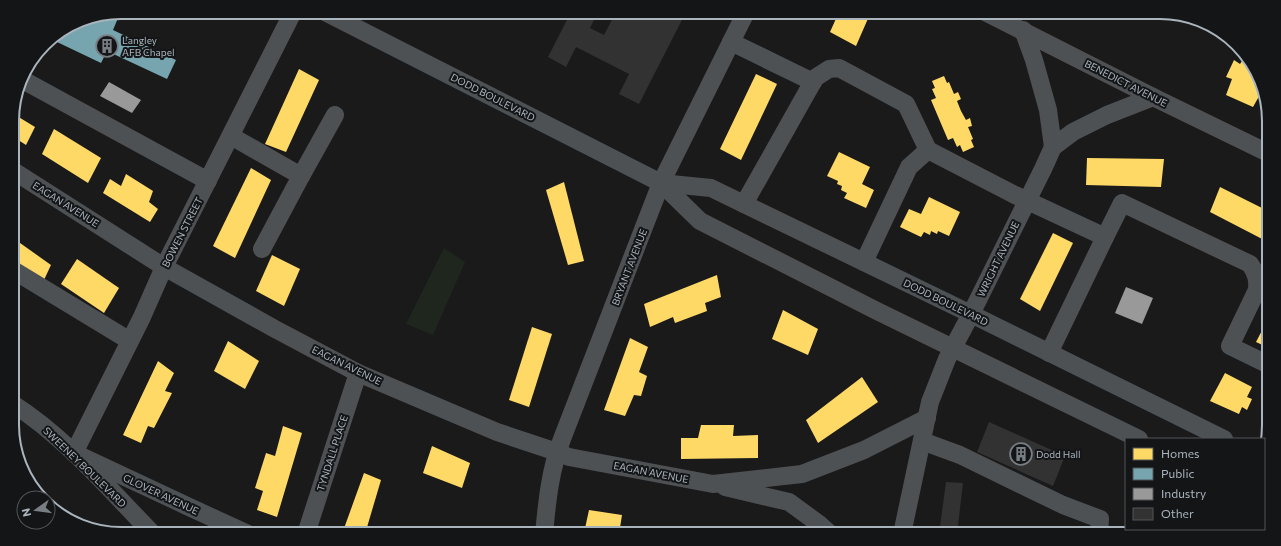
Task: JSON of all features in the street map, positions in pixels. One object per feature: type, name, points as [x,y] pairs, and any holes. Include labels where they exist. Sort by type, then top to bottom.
[{"type":"street","name":"BOWEN STREET","points":[[74,453],[130,341],[164,266],[290,19]]},
{"type":"street","name":"DODD BOULEVARD","points":[[339,19],[661,182],[700,221],[877,311],[1137,438]]},
{"type":"street","name":"BRYANT AVENUE","points":[[545,527],[548,489],[557,452],[661,182],[742,19]]},
{"type":"street","name":"BENEDICT AVENUE","points":[[1000,19],[1153,97],[1262,150]]},
{"type":"street","points":[[1023,30],[1034,60],[1048,110],[1053,147]]},
{"type":"street","points":[[731,42],[813,82]]},
{"type":"street","points":[[744,204],[815,78],[829,68],[839,68],[906,104],[928,150],[1027,201],[1105,237]]},
{"type":"street","points":[[27,82],[208,181]]},
{"type":"street","name":"WRIGHT AVENUE","points":[[903,527],[930,402],[947,359],[971,314],[1053,147],[1073,132],[1107,115],[1153,97]]},
{"type":"street","points":[[262,249],[335,115]]},
{"type":"street","points":[[231,136],[301,176]]},
{"type":"street","points":[[864,262],[909,167],[928,150]]},
{"type":"street","name":"EAGAN AVENUE","points":[[19,174],[164,266],[275,329],[358,373],[497,432],[569,457],[713,484],[789,502],[822,527]]},
{"type":"street","name":"DODD BOULEVARD","points":[[661,182],[711,188],[1222,438]]},
{"type":"street","points":[[1049,353],[1122,203],[1250,264],[1258,281],[1257,290],[1230,346],[1262,362]]},
{"type":"street","points":[[19,274],[130,341]]},
{"type":"street","name":"TYNDALL PLACE","points":[[308,527],[358,373]]},
{"type":"street","name":"SWEENEY BOULEVARD","points":[[19,408],[32,416],[74,453],[146,527]]},
{"type":"street","name":"EAGAN AVENUE","points":[[713,484],[802,474],[864,450],[927,418]]},
{"type":"street","points":[[922,440],[960,455],[1063,505],[1100,519],[1099,527]]},
{"type":"street","name":"GLOVER AVENUE","points":[[74,453],[233,527]]},
{"type":"shaded area","points":[[444,248],[465,262],[433,335],[406,324]]},
{"type":"building: Homes","points":[[836,19],[868,19],[856,46],[830,32]]},
{"type":"building: Homes","points":[[1234,60],[1240,64],[1242,61],[1259,94],[1253,107],[1226,95],[1232,79],[1226,77]]},
{"type":"building: Homes","points":[[299,69],[319,80],[286,152],[265,144]]},
{"type":"building: Homes","points":[[756,74],[777,84],[741,160],[720,149]]},
{"type":"building: Homes","points":[[944,76],[947,83],[949,82],[954,94],[958,92],[961,99],[957,101],[961,111],[966,120],[970,118],[972,126],[968,127],[973,139],[971,140],[974,147],[963,152],[960,145],[957,147],[953,138],[948,140],[931,100],[936,98],[932,89],[935,88],[932,81]]},
{"type":"building: Homes","points":[[19,117],[35,127],[26,145],[19,140]]},
{"type":"building: Homes","points":[[54,129],[101,158],[88,183],[42,154]]},
{"type":"building: Homes","points":[[839,152],[870,167],[862,184],[874,190],[866,208],[844,198],[847,193],[841,190],[842,186],[837,184],[838,181],[827,176]]},
{"type":"building: Homes","points":[[1087,158],[1164,159],[1161,187],[1086,185]]},
{"type":"building: Homes","points":[[251,168],[271,180],[235,258],[213,246]]},
{"type":"building: Homes","points":[[126,174],[153,191],[149,202],[158,209],[150,222],[103,193],[110,179],[121,186]]},
{"type":"building: Homes","points":[[564,182],[584,261],[568,265],[546,190]]},
{"type":"building: Homes","points":[[1220,187],[1262,208],[1262,239],[1210,212]]},
{"type":"building: Homes","points":[[929,197],[960,212],[949,236],[938,231],[937,234],[931,231],[930,235],[924,232],[921,237],[900,227],[909,209],[921,214]]},
{"type":"building: Homes","points":[[1053,233],[1073,243],[1040,311],[1020,299]]},
{"type":"building: Homes","points":[[19,242],[51,265],[43,282],[19,267]]},
{"type":"building: Homes","points":[[272,255],[300,269],[284,306],[256,291]]},
{"type":"building: Homes","points":[[77,259],[119,288],[104,313],[61,284]]},
{"type":"building: Homes","points":[[717,275],[721,297],[705,303],[707,311],[675,323],[673,317],[650,327],[644,304]]},
{"type":"building: Homes","points":[[783,310],[818,329],[808,355],[772,339]]},
{"type":"building: Homes","points":[[532,327],[552,334],[529,407],[509,400]]},
{"type":"building: Homes","points":[[1262,330],[1262,345],[1256,342]]},
{"type":"building: Homes","points":[[630,338],[648,347],[639,372],[647,376],[641,396],[634,395],[625,416],[604,410]]},
{"type":"building: Homes","points":[[228,341],[259,361],[245,389],[214,371]]},
{"type":"building: Homes","points":[[158,361],[174,373],[165,391],[172,393],[154,428],[148,426],[141,443],[123,435]]},
{"type":"building: Homes","points":[[1225,373],[1252,387],[1247,397],[1252,399],[1247,410],[1242,407],[1239,414],[1210,401]]},
{"type":"building: Homes","points":[[862,377],[878,402],[818,443],[806,420]]},
{"type":"building: Homes","points":[[701,425],[734,425],[733,436],[758,435],[758,458],[681,459],[681,438],[698,438]]},
{"type":"building: Homes","points":[[283,426],[302,433],[277,517],[257,510],[263,491],[255,488],[266,453],[275,456]]},
{"type":"building: Homes","points":[[432,446],[470,463],[462,488],[423,473]]},
{"type":"building: Homes","points":[[364,473],[381,480],[367,527],[345,527]]},
{"type":"building: Homes","points":[[589,510],[622,515],[620,527],[585,527]]},
{"type":"building: Homes","points":[[664,526],[708,526],[708,527]]},
{"type":"building: Public","name":"Langley AFB Chapel","points":[[117,19],[113,30],[176,60],[167,79],[107,51],[101,63],[57,42],[64,36],[88,24]]},
{"type":"building: Industry","points":[[109,82],[141,100],[132,113],[100,96]]},
{"type":"building: Industry","points":[[1126,287],[1153,298],[1142,324],[1115,313]]},
{"type":"building: Other","points":[[567,19],[594,19],[590,28],[604,35],[612,19],[682,19],[639,104],[619,94],[629,74],[576,47],[566,67],[548,57]]},
{"type":"building: Other","name":"Dodd Hall","points":[[989,422],[1065,456],[1053,486],[977,452]]},
{"type":"building: Other","points":[[946,482],[963,483],[958,527],[940,527]]},
{"type":"place","name":"Langley AFB Chapel","points":[[107,46]]},
{"type":"place","name":"Dodd Hall","points":[[1021,454]]}]
